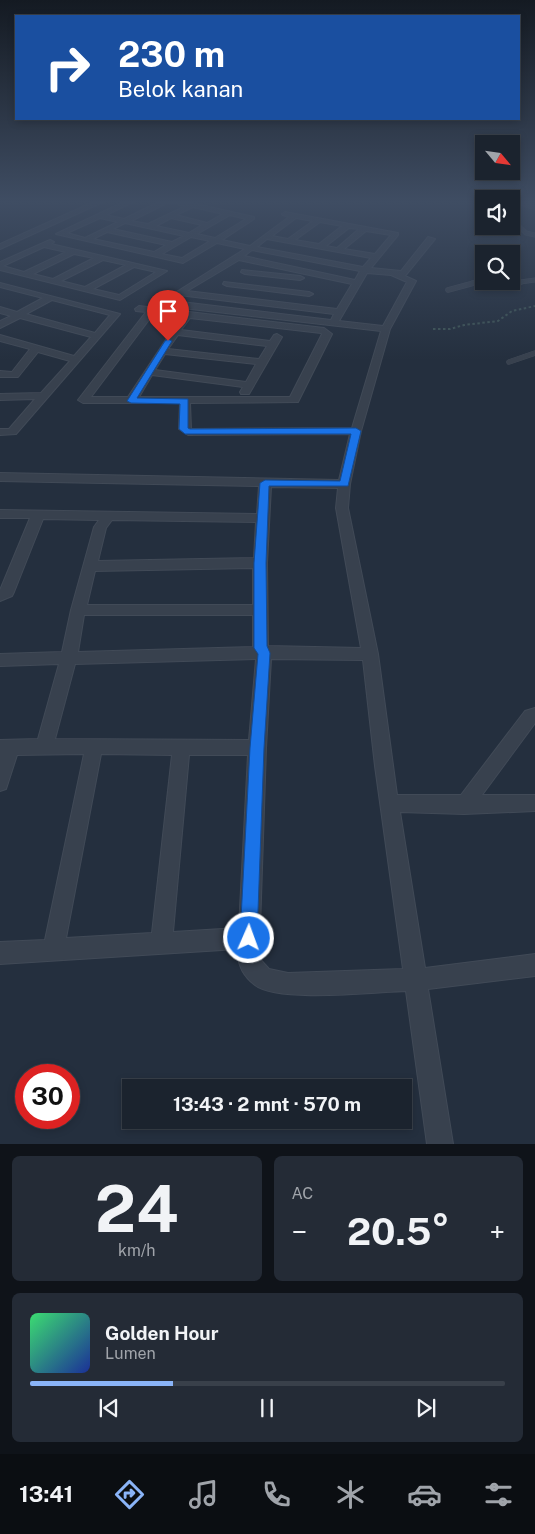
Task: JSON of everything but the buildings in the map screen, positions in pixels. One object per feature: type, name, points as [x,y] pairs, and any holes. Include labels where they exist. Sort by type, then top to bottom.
[{"type":"street","points":[[0,267],[28,253]]},
{"type":"street","points":[[26,274],[69,253]]},
{"type":"street","points":[[0,267],[120,298],[163,271],[79,253]]},
{"type":"street","points":[[148,253],[183,261],[195,253]]},
{"type":"street","points":[[242,253],[179,293],[339,312]]},
{"type":"street","points":[[279,253],[395,275],[412,281],[386,329],[356,431],[344,484],[342,508],[370,654],[440,1144]]},
{"type":"street","points":[[357,253],[377,257]]},
{"type":"street","points":[[334,322],[365,270],[380,253]]},
{"type":"street","points":[[395,275],[402,274],[419,253]]},
{"type":"street","points":[[238,256],[320,277]]},
{"type":"street","points":[[55,281],[101,258]]},
{"type":"street","points":[[210,297],[260,261]]},
{"type":"street","points":[[87,289],[132,264]]},
{"type":"street","points":[[244,272],[320,277],[357,283]]},
{"type":"street","points":[[301,307],[320,277]]},
{"type":"street","points":[[227,284],[310,294]]},
{"type":"street","points":[[0,285],[116,314],[12,432],[0,432]]},
{"type":"street","points":[[0,325],[50,298]]},
{"type":"street","points":[[165,302],[386,329]]},
{"type":"street","points":[[139,309],[324,331],[328,334],[296,398],[289,400],[83,400],[151,311]]},
{"type":"street","points":[[0,310],[96,336]]},
{"type":"street","points":[[131,401],[162,350],[187,316]]},
{"type":"street","points":[[241,399],[261,362],[284,326]]},
{"type":"street","points":[[175,332],[273,344]]},
{"type":"street","points":[[0,338],[75,359]]},
{"type":"street","points":[[0,348],[11,341]]},
{"type":"street","points":[[0,374],[15,375],[36,348]]},
{"type":"street","points":[[162,350],[261,362]]},
{"type":"street","points":[[148,372],[249,385]]},
{"type":"street","points":[[0,397],[43,396]]},
{"type":"street","points":[[185,401],[184,429],[188,432],[356,431]]},
{"type":"street","points":[[0,477],[344,484]]},
{"type":"street","points":[[265,483],[260,563],[260,648],[264,653],[257,748],[248,962],[263,978],[288,984],[416,980],[535,965]]},
{"type":"street","points":[[0,514],[264,518]]},
{"type":"street","points":[[0,596],[7,592],[38,515]]},
{"type":"street","points":[[44,746],[69,658],[78,610],[100,527],[109,515]]},
{"type":"street","points":[[90,566],[260,563]]},
{"type":"street","points":[[78,610],[260,610]]},
{"type":"street","points":[[0,660],[264,653],[370,654]]},
{"type":"street","points":[[464,805],[531,716],[535,715]]},
{"type":"street","points":[[0,783],[5,748],[94,746],[257,748]]},
{"type":"street","points":[[53,950],[94,746]]},
{"type":"street","points":[[160,944],[181,747]]},
{"type":"street","points":[[390,804],[535,804]]},
{"type":"street","points":[[0,953],[249,938]]},
{"type":"lane","points":[[448,290],[474,283],[502,285],[535,280]]},
{"type":"lane","points":[[509,362],[535,353]]},
{"type":"path","points":[[433,329],[450,329],[464,325],[498,321],[510,312],[535,306]]},
{"type":"route","points":[[168,341],[131,401],[185,401],[184,429],[188,432],[356,431],[344,484],[265,483],[260,563],[260,648],[264,653],[257,748],[249,938]]}]
